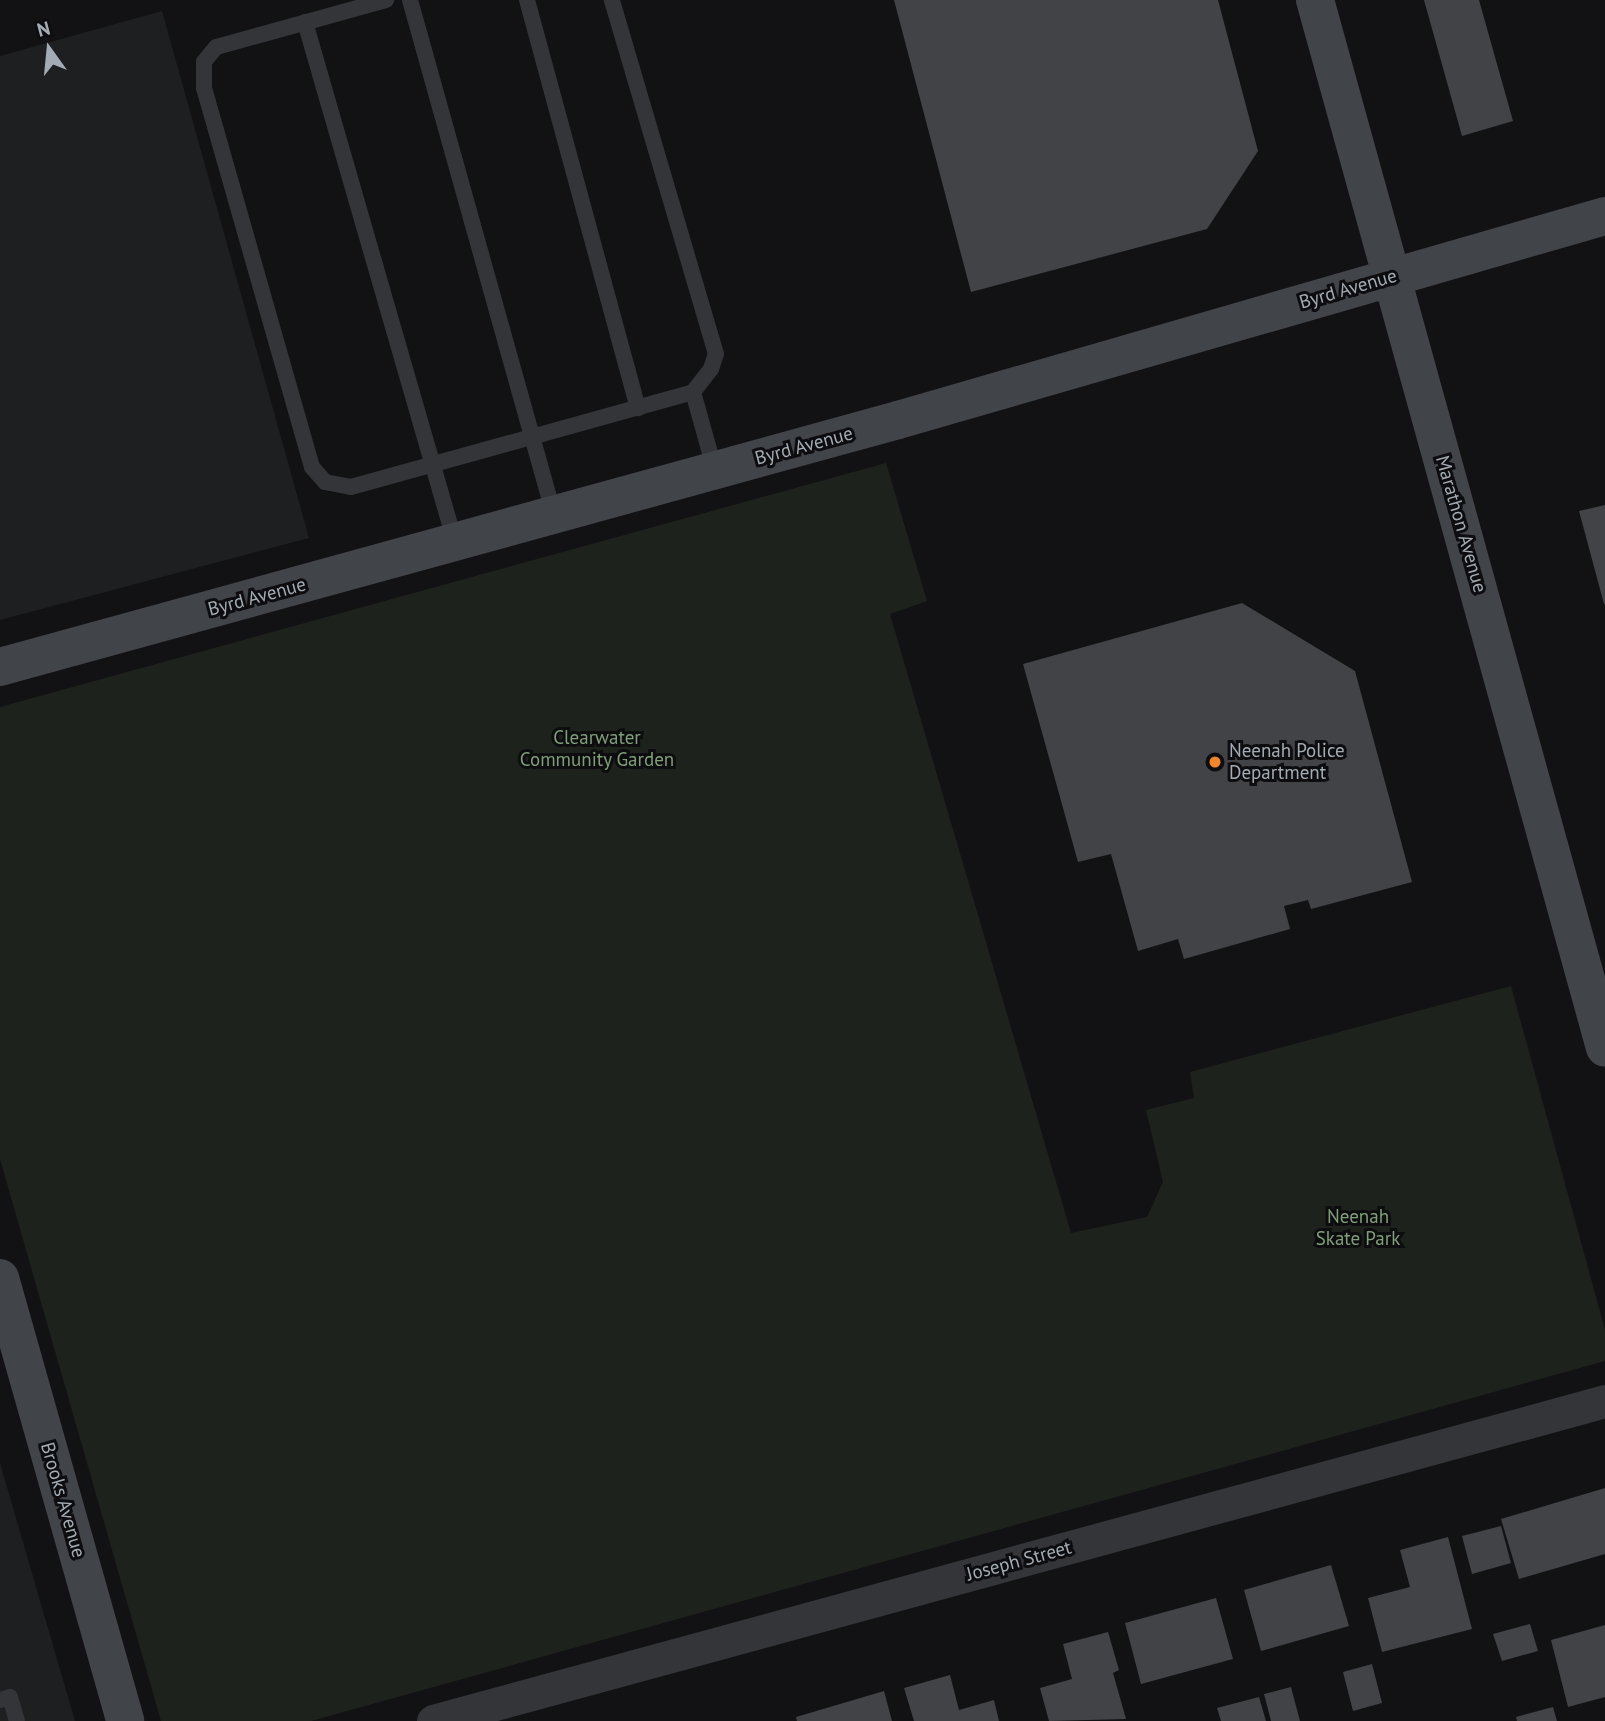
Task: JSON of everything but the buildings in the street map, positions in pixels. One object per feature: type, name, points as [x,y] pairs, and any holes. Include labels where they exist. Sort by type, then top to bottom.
[{"type":"street","name":"Marathon Avenue","points":[[1315,0],[1605,1048]]},
{"type":"street","name":"Byrd Avenue","points":[[0,667],[715,471],[1605,216]]},
{"type":"street","name":"Brooks Avenue","points":[[0,1278],[125,1721]]},
{"type":"street","name":"Joseph Street","points":[[433,1721],[1605,1401]]},
{"type":"lane","points":[[386,0],[216,47],[204,62],[204,88],[312,467],[325,482],[351,487],[433,467],[693,392],[711,369],[716,355],[612,0]]},
{"type":"lane","points":[[410,0],[554,515]]},
{"type":"lane","points":[[527,0],[638,408]]},
{"type":"lane","points":[[305,22],[455,542]]},
{"type":"lane","points":[[693,392],[715,471]]},
{"type":"lane","points":[[0,1700],[10,1697],[17,1721]]},
{"type":"shaded area","points":[[162,11],[309,538],[0,620],[0,56]]},
{"type":"shaded area","points":[[0,1463],[75,1721],[0,1721]]},
{"type":"green space","points":[[886,463],[927,601],[890,614],[1071,1233],[1147,1217],[1163,1182],[1146,1110],[1194,1098],[1190,1072],[1511,986],[1605,1330],[1605,1361],[311,1721],[161,1721],[0,1159],[0,707]]},
{"type":"place","name":"Neenah Police Department","points":[[1215,762]]},
{"type":"park label","name":"Clearwater Community Garden","points":[[597,749]]},
{"type":"park label","name":"Neenah Skate Park","points":[[1358,1228]]}]
